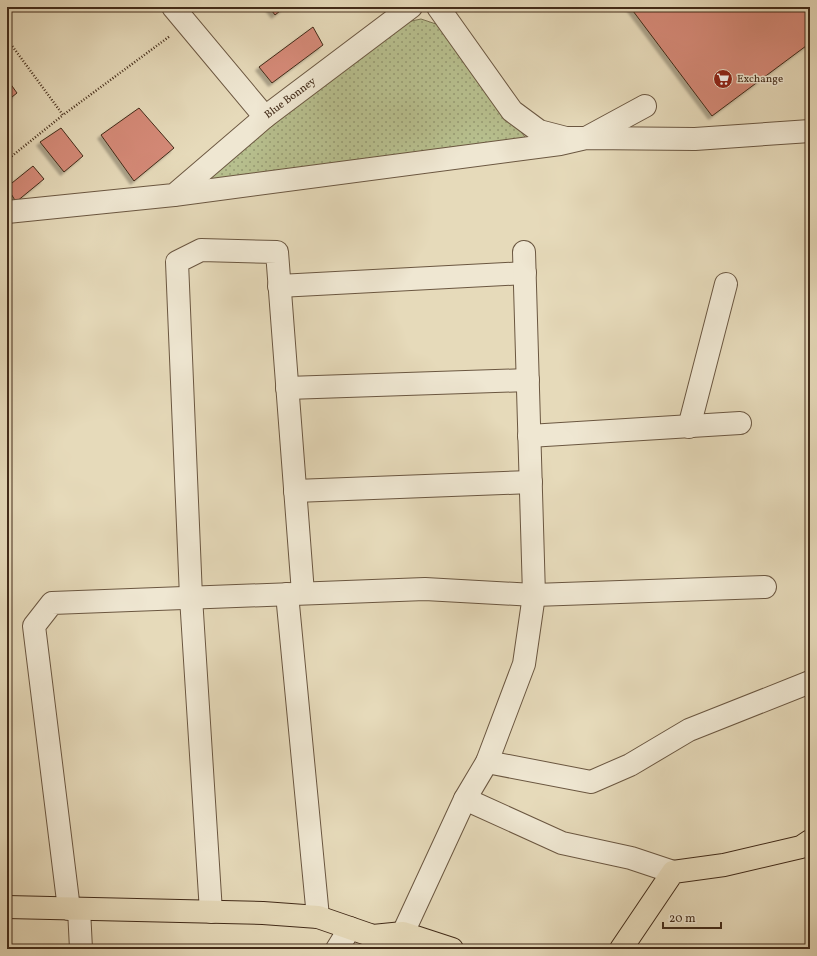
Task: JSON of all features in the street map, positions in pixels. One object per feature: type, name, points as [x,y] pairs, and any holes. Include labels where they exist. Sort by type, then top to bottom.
[{"type":"main road","points":[[621,949],[673,872],[724,865],[747,860],[801,847],[810,841]]},
{"type":"main road","points":[[7,907],[263,913],[318,917],[350,928],[377,943],[403,933],[452,949]]},
{"type":"street","name":"Blue Bonney","points":[[180,15],[265,117],[411,7]]},
{"type":"street","points":[[438,7],[512,110],[539,131],[566,138],[695,139],[810,131]]},
{"type":"street","points":[[7,212],[174,195],[560,144],[586,138],[646,106]]},
{"type":"street","points":[[174,195],[265,117]]},
{"type":"street","points":[[211,912],[191,597],[177,262],[201,250],[277,252],[295,491],[295,594],[318,917]]},
{"type":"street","points":[[279,286],[524,262],[534,595],[524,664],[487,762],[465,799],[403,933]]},
{"type":"street","points":[[689,427],[726,284]]},
{"type":"street","points":[[287,388],[528,380]]},
{"type":"street","points":[[529,436],[740,423]]},
{"type":"street","points":[[295,491],[530,482]]},
{"type":"street","points":[[81,949],[34,626],[52,603],[425,589],[534,595],[764,588]]},
{"type":"street","points":[[487,762],[591,782],[630,765],[689,730],[810,682]]},
{"type":"street","points":[[465,799],[562,843],[631,858],[673,872]]},
{"type":"street","points":[[337,949],[350,928]]},
{"type":"path","points":[[7,160],[63,115],[180,15]]},
{"type":"path","points":[[7,39],[63,115]]},
{"type":"green space","points":[[421,19],[436,24],[444,30],[528,141],[187,189],[402,23]]},
{"type":"building","points":[[269,7],[285,7],[275,15]]},
{"type":"building","name":"Exchange","points":[[630,7],[810,7],[810,43],[712,116]]},
{"type":"building","points":[[313,27],[323,45],[272,83],[259,67]]},
{"type":"building","points":[[7,79],[17,93],[7,101]]},
{"type":"building","points":[[139,108],[174,148],[134,181],[101,135]]},
{"type":"building","points":[[61,128],[83,156],[64,172],[40,142]]},
{"type":"building","points":[[33,166],[44,179],[16,202],[7,187]]},
{"type":"place","name":"Exchange","points":[[723,79]]}]
